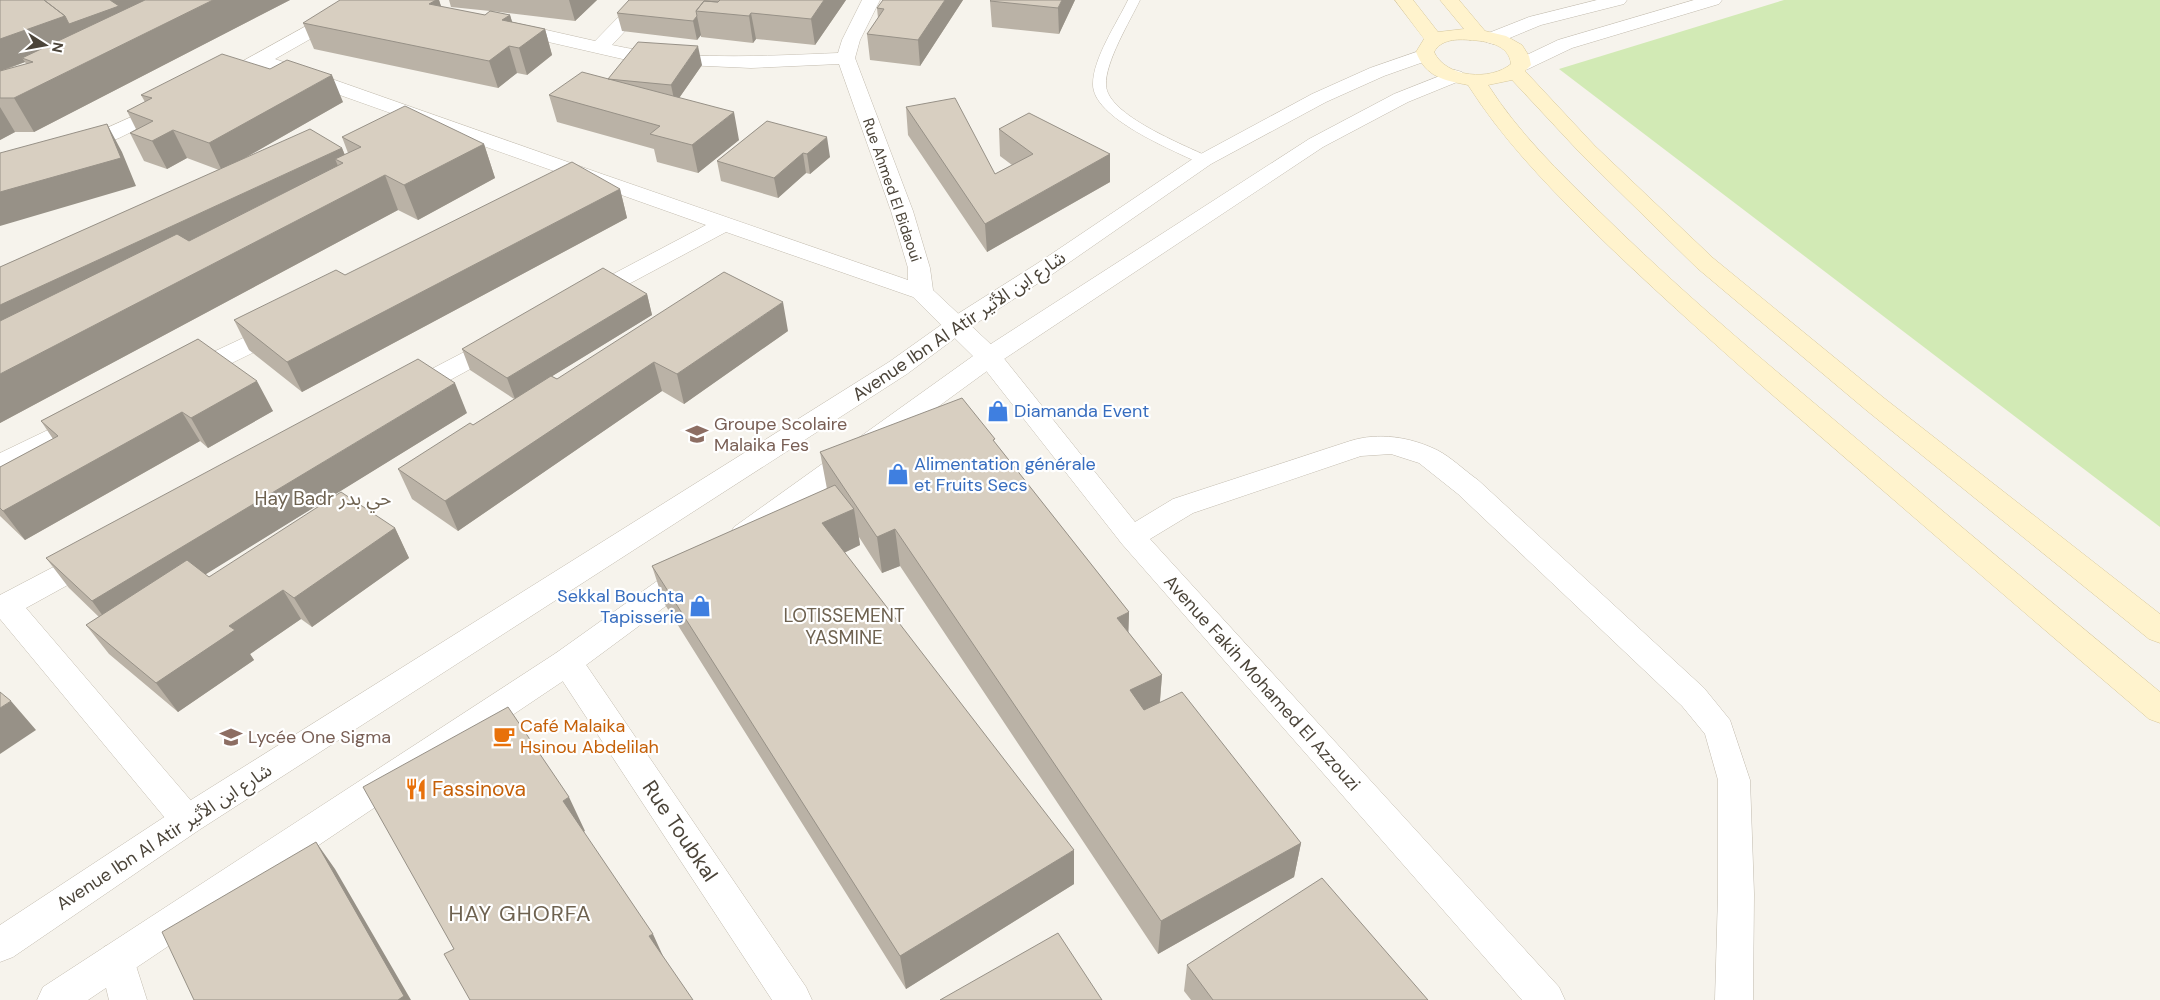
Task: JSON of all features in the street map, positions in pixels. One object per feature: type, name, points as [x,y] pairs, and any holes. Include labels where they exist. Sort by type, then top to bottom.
[{"type":"main road","points":[[1404,0],[1429,48],[1433,66],[1465,78],[1496,79],[1518,68]]},
{"type":"main road","points":[[1449,0],[1486,37]]},
{"type":"main road","points":[[1429,48],[1456,34],[1486,37],[1507,44],[1517,51],[1520,57],[1518,68]]},
{"type":"main road","points":[[1518,68],[1588,150],[1705,263],[1876,404],[2160,631]]},
{"type":"main road","points":[[1465,78],[1487,100],[1536,161],[1645,269],[1694,314],[1980,560],[2160,710]]},
{"type":"street","points":[[235,73],[366,0]]},
{"type":"street","points":[[599,48],[645,0]]},
{"type":"street","points":[[498,25],[640,57],[751,62],[846,58],[851,40],[871,0]]},
{"type":"street","points":[[1518,68],[1565,44],[1713,0]]},
{"type":"street","points":[[1486,37],[1535,21],[1606,2]]},
{"type":"street","name":"Avenue Ibn Al Atir شارع ابن الأثير","points":[[0,945],[188,820],[898,368],[957,325],[1204,160],[1319,98],[1429,48]]},
{"type":"street","name":"Rue Ahmed El Bidaoui","points":[[846,58],[902,211],[918,268],[921,292]]},
{"type":"street","points":[[261,60],[594,179],[921,292],[989,357]]},
{"type":"street","points":[[56,1000],[567,662],[989,357],[1316,143],[1401,98],[1465,78]]},
{"type":"street","points":[[61,155],[112,134],[182,99]]},
{"type":"street","points":[[394,127],[422,116]]},
{"type":"street","points":[[567,192],[594,179]]},
{"type":"street","points":[[567,308],[725,224]]},
{"type":"street","points":[[171,382],[297,321]]},
{"type":"street","points":[[383,405],[523,331]]},
{"type":"street","name":"Avenue Fakih Mohamed El Azzouzi","points":[[989,357],[1132,537],[1546,1000]]},
{"type":"street","points":[[0,464],[108,412]]},
{"type":"street","points":[[1132,537],[1183,506],[1359,447],[1393,445],[1428,457],[1468,487],[1693,697],[1719,729],[1734,780],[1736,894],[1734,1000]]},
{"type":"street","points":[[111,549],[3,607],[188,820]]},
{"type":"street","name":"Rue Toubkal","points":[[567,662],[793,1000]]},
{"type":"street","points":[[117,959],[128,1000]]},
{"type":"lane","points":[[1134,0],[1102,70],[1099,87],[1107,104],[1128,122],[1204,160]]},
{"type":"green space","points":[[1784,0],[2160,0],[2160,527],[1559,69]]},
{"type":"building","points":[[0,0],[44,0],[65,16],[0,39]]},
{"type":"building","points":[[44,0],[110,0],[119,6],[69,24],[65,16]]},
{"type":"building","points":[[145,0],[213,0],[14,98],[0,98],[0,71],[33,62],[22,58]]},
{"type":"building","points":[[340,0],[436,0],[429,4],[485,15],[490,11],[510,15],[502,20],[545,29],[519,48],[509,46],[489,61],[303,23]]},
{"type":"building","points":[[629,0],[720,0],[718,2],[704,1],[696,11],[697,16],[693,21],[617,13]]},
{"type":"building","points":[[720,0],[824,0],[811,19],[751,13],[749,16],[696,11],[704,1],[718,2]]},
{"type":"building","points":[[883,0],[945,0],[918,40],[867,34],[884,9],[877,8]]},
{"type":"building","points":[[991,0],[1062,0],[1058,8]]},
{"type":"building","points":[[638,42],[698,46],[671,85],[608,79]]},
{"type":"building","points":[[222,54],[270,69],[287,60],[332,75],[209,143],[173,130],[152,141],[130,133],[153,121],[127,111],[152,98],[141,95]]},
{"type":"building","points":[[582,72],[734,112],[692,145],[650,134],[660,126],[549,95]]},
{"type":"building","points":[[955,98],[995,174],[1033,154],[999,129],[1029,113],[1110,154],[985,224],[906,107]]},
{"type":"building","points":[[405,106],[484,144],[404,185],[385,175],[0,374],[0,321],[177,234],[189,241],[343,163],[335,159],[361,147],[342,137]]},
{"type":"building","points":[[767,121],[827,137],[807,154],[803,153],[774,178],[717,161]]},
{"type":"building","points":[[107,124],[121,158],[0,192],[0,153]]},
{"type":"building","points":[[310,129],[342,148],[0,305],[0,267]]},
{"type":"building","points":[[572,162],[620,189],[287,362],[234,320],[336,270],[345,275]]},
{"type":"building","points":[[603,268],[647,294],[507,378],[462,349]]},
{"type":"building","points":[[724,272],[783,302],[677,374],[654,362],[445,501],[398,469],[470,423],[473,425],[551,376],[557,379]]},
{"type":"building","points":[[198,339],[257,381],[191,418],[182,412],[3,511],[0,508],[0,467],[58,436],[41,421]]},
{"type":"building","points":[[418,359],[455,383],[92,601],[46,558]]},
{"type":"building","points":[[962,398],[1129,612],[1117,618],[1162,675],[1130,690],[1144,710],[1182,692],[1301,843],[1161,921],[895,529],[877,537],[820,452]]},
{"type":"building","points":[[835,485],[854,509],[822,523],[1074,850],[900,956],[652,566]]},
{"type":"building","points":[[341,492],[395,528],[294,598],[283,590],[229,626],[235,630],[156,683],[86,625],[187,560],[209,577]]},
{"type":"building","points":[[0,692],[11,701],[0,708]]},
{"type":"building","points":[[508,707],[569,797],[563,801],[653,934],[649,936],[693,1000],[470,1000],[444,954],[454,949],[363,787]]},
{"type":"building","points":[[316,842],[404,996],[398,1000],[194,1000],[162,932]]},
{"type":"building","points":[[1322,878],[1428,1000],[1213,1000],[1187,965]]},
{"type":"building","points":[[1058,933],[1102,1000],[940,1000]]},
{"type":"place","name":"Diamanda Event","points":[[998,411]]},
{"type":"place","name":"Groupe Scolaire Malaika Fes","points":[[697,434]]},
{"type":"place","name":"Alimentation générale et Fruits Secs","points":[[898,474]]},
{"type":"place","name":"Sekkal Bouchta Tapisserie","points":[[700,606]]},
{"type":"place","name":"Café Malaika Hsinou Abdelilah","points":[[504,736]]},
{"type":"place","name":"Lycée One Sigma","points":[[231,737]]},
{"type":"place","name":"Fassinova","points":[[416,789]]},
{"type":"district","name":"Hay Badr حي بدر","points":[[323,498]]},
{"type":"district","name":"LOTISSEMENT YASMINE","points":[[844,626]]},
{"type":"district","name":"HAY GHORFA","points":[[520,913]]}]
